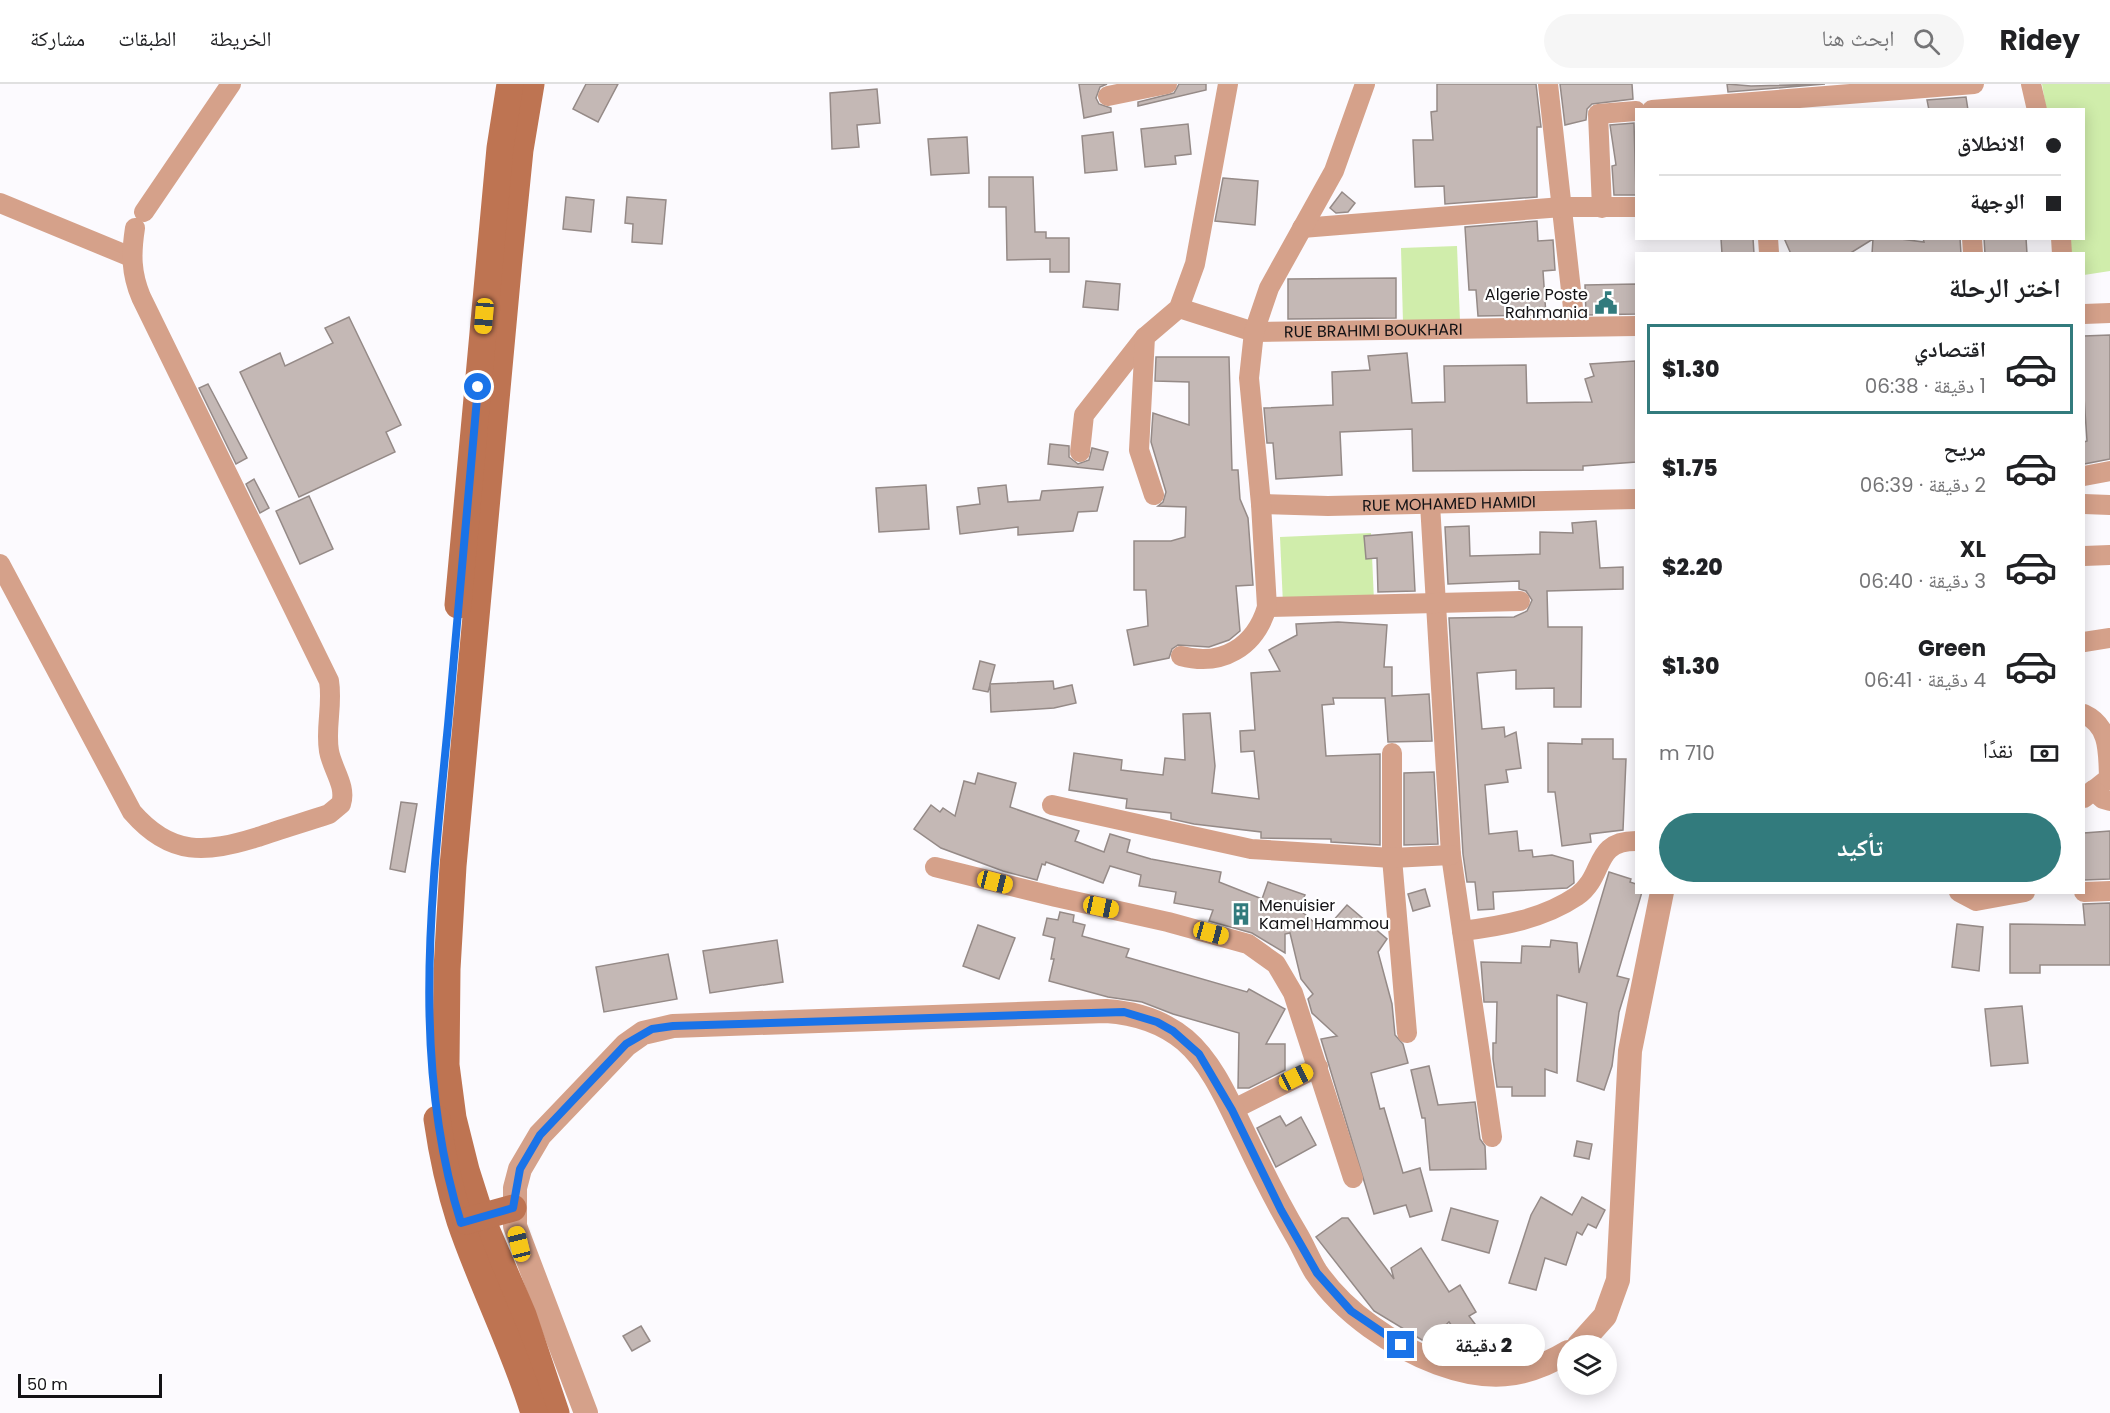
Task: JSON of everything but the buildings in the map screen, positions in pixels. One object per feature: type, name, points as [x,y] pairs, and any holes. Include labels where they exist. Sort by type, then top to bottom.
[{"type":"main road","points":[[510,84],[493,224],[436,858],[430,949],[431,1076],[444,1166],[523,1315],[556,1413]]},
{"type":"main road","points":[[531,84],[520,150],[509,259],[454,854],[447,969],[449,1092],[471,1220],[534,1413]]},
{"type":"main road","points":[[471,1220],[513,1208]]},
{"type":"street","points":[[0,564],[132,813],[158,837],[190,849],[225,847],[329,814],[341,804],[342,789],[333,768],[328,743],[331,696],[329,681],[133,278],[131,257],[139,220],[231,84]]},
{"type":"street","points":[[1108,96],[1167,84]]},
{"type":"street","points":[[1080,452],[1084,415],[1145,337],[1179,308],[1195,264],[1228,84]]},
{"type":"street","points":[[1181,656],[1206,660],[1230,654],[1254,635],[1267,607],[1261,504],[1249,378],[1254,332],[1269,288],[1334,171],[1365,84]]},
{"type":"street","points":[[1548,84],[1575,326]]},
{"type":"street","points":[[1677,108],[1974,84]]},
{"type":"street","points":[[2031,84],[2037,108]]},
{"type":"street","points":[[1602,208],[1598,114],[1635,111]]},
{"type":"street","points":[[0,203],[131,257]]},
{"type":"street","points":[[1302,228],[1562,207],[1635,207]]},
{"type":"street","name":"RUE BRAHIMI BOUKHARI","points":[[1179,308],[1254,332],[1635,326]]},
{"type":"street","points":[[2085,314],[2110,313]]},
{"type":"street","points":[[1145,337],[1139,450],[1154,495]]},
{"type":"street","points":[[2085,476],[2110,471]]},
{"type":"street","name":"RUE MOHAMED HAMIDI","points":[[1261,504],[1328,506],[1635,499]]},
{"type":"street","points":[[1430,504],[1451,855],[1492,1137]]},
{"type":"street","points":[[2085,504],[2110,505]]},
{"type":"street","points":[[2085,556],[2110,555]]},
{"type":"street","points":[[1267,607],[1520,601]]},
{"type":"street","points":[[2085,642],[2110,638]]},
{"type":"street","points":[[2085,714],[2095,719],[2108,740],[2109,778],[2088,794]]},
{"type":"street","points":[[1392,753],[1392,858],[1407,1033]]},
{"type":"street","points":[[2088,794],[2110,801]]},
{"type":"street","points":[[1052,805],[1251,849],[1392,858],[1451,855]]},
{"type":"street","points":[[1462,931],[1514,924],[1574,897],[1590,883],[1609,848],[1618,842],[1635,841]]},
{"type":"street","points":[[935,867],[1168,922],[1248,944],[1263,952],[1286,977],[1353,1178]]},
{"type":"street","points":[[2085,892],[2110,891]]},
{"type":"street","points":[[1588,1335],[1605,1316],[1618,1280],[1630,1051],[1662,894]]},
{"type":"street","points":[[1963,894],[1976,901],[2014,894]]},
{"type":"street","points":[[586,1413],[519,1244],[513,1208],[520,1169],[540,1135],[626,1044],[643,1033],[663,1026],[1124,1012],[1157,1022],[1187,1041],[1209,1069],[1232,1110],[1281,1210],[1317,1273],[1351,1311],[1420,1356],[1463,1372],[1511,1375],[1542,1368],[1557,1359]]},
{"type":"street","points":[[1232,1110],[1317,1067]]},
{"type":"green space","points":[[2042,84],[2110,84],[2110,271],[2085,275],[2085,252],[2068,252],[2066,240],[2085,240],[2085,108],[2046,108]]},
{"type":"green space","points":[[1457,246],[1460,321],[1403,322],[1401,248]]},
{"type":"green space","points":[[1371,533],[1374,601],[1283,605],[1280,537]]},
{"type":"place","name":"Algerie Poste Rahmania","points":[[1606,303]]},
{"type":"place","name":"Menuisier Kamel Hammou","points":[[1241,914]]},
{"type":"route","points":[[478,387],[430,949],[431,1076],[444,1166],[461,1223],[513,1208],[520,1169],[540,1135],[626,1044],[652,1029],[663,1026],[1124,1012],[1157,1022],[1187,1041],[1199,1054],[1232,1110],[1281,1210],[1317,1273],[1351,1311],[1401,1345]]}]
